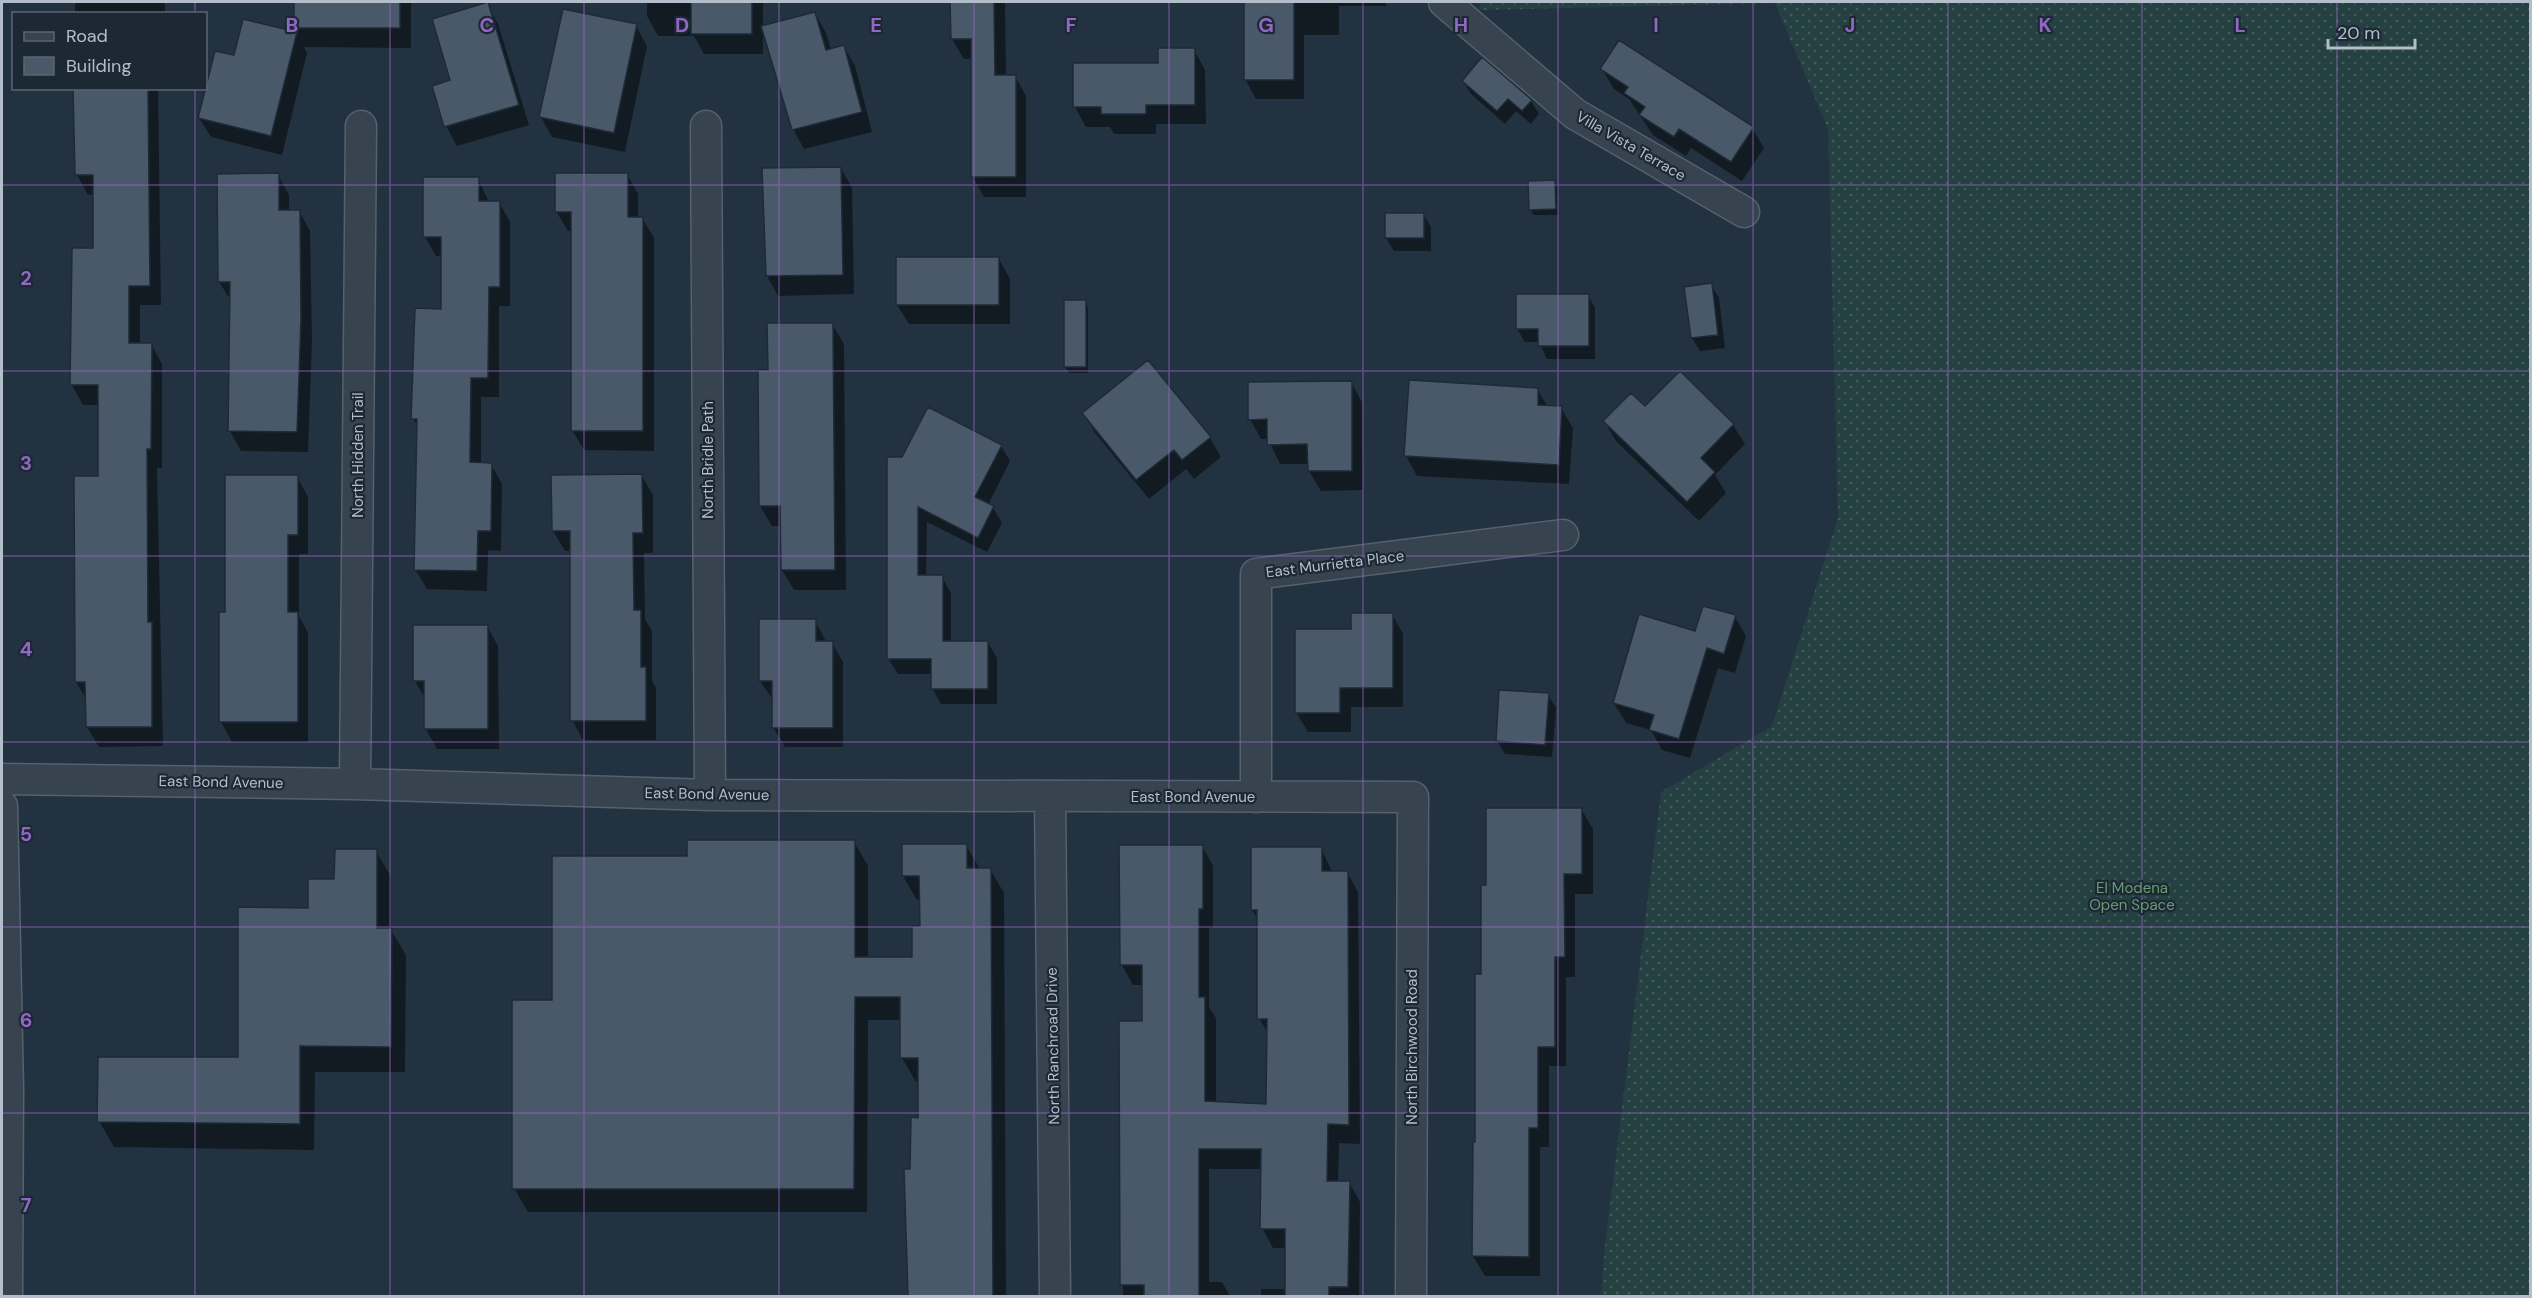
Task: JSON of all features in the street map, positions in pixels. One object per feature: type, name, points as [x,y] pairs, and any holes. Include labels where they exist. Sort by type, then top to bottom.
[{"type":"street","name":"Villa Vista Terrace","points":[[1444,2],[1575,114],[1744,212]]},
{"type":"street","name":"North Hidden Trail","points":[[355,784],[361,126]]},
{"type":"street","name":"North Bridle Path","points":[[706,126],[710,795]]},
{"type":"street","name":"East Murrietta Place","points":[[1256,797],[1257,573],[1563,535]]},
{"type":"street","name":"East Bond Avenue","points":[[2,779],[355,784],[710,795],[1413,797]]},
{"type":"street","name":"North Ranchroad Drive","points":[[1050,796],[1055,1296]]},
{"type":"street","name":"North Birchwood Road","points":[[1411,1296],[1413,797]]},
{"type":"street","points":[[2,806],[8,1088],[8,1296]]},
{"type":"green space","name":"El Modena Open Space","points":[[1481,2],[2530,2],[2530,1296],[1601,1296],[1605,1246],[1661,792],[1772,726],[1838,518],[1828,129],[1775,3],[1479,10]]},
{"type":"building","points":[[294,2],[400,2],[400,28],[294,28]]},
{"type":"building","points":[[488,2],[519,105],[444,127],[432,86],[450,80],[432,19]]},
{"type":"building","points":[[691,2],[752,2],[752,34],[691,34]]},
{"type":"building","points":[[950,2],[994,2],[995,75],[1016,75],[1016,177],[971,177],[971,39],[951,39]]},
{"type":"building","points":[[1244,2],[1294,2],[1294,80],[1244,80]]},
{"type":"building","points":[[563,9],[637,24],[614,133],[539,117]]},
{"type":"building","points":[[815,12],[826,50],[844,45],[862,112],[792,130],[761,26]]},
{"type":"building","points":[[243,19],[297,32],[271,136],[198,118],[205,90],[207,90],[215,51],[234,55]]},
{"type":"building","points":[[1619,40],[1754,127],[1731,162],[1679,129],[1674,137],[1639,115],[1645,107],[1624,93],[1628,87],[1600,69]]},
{"type":"building","points":[[1158,48],[1195,48],[1195,105],[1146,105],[1146,114],[1101,114],[1101,107],[1073,107],[1073,63],[1158,63]]},
{"type":"building","points":[[1482,57],[1532,100],[1522,111],[1508,99],[1497,111],[1462,81]]},
{"type":"building","points":[[73,90],[148,90],[150,286],[129,286],[129,343],[152,343],[151,449],[147,449],[148,622],[152,622],[152,727],[86,727],[85,682],[75,682],[74,476],[98,476],[98,385],[70,385],[72,248],[93,248],[93,175],[75,175]]},
{"type":"building","points":[[841,167],[843,275],[766,276],[762,168]]},
{"type":"building","points":[[279,173],[279,210],[300,210],[301,319],[297,432],[228,431],[230,282],[218,282],[217,174]]},
{"type":"building","points":[[555,173],[628,173],[628,217],[643,217],[643,431],[571,431],[571,212],[555,212]]},
{"type":"building","points":[[423,177],[479,177],[479,201],[500,201],[500,287],[489,287],[488,378],[471,378],[470,462],[492,463],[491,531],[478,531],[477,571],[414,570],[417,419],[411,419],[415,308],[441,309],[441,237],[423,237]]},
{"type":"building","points":[[1555,180],[1556,209],[1529,210],[1528,181]]},
{"type":"building","points":[[1385,213],[1424,213],[1424,238],[1385,238]]},
{"type":"building","points":[[896,257],[999,257],[999,305],[896,305]]},
{"type":"building","points":[[1712,283],[1718,335],[1691,338],[1684,287]]},
{"type":"building","points":[[1516,294],[1589,294],[1589,346],[1538,346],[1538,329],[1516,329]]},
{"type":"building","points":[[1064,300],[1086,300],[1086,367],[1064,367]]},
{"type":"building","points":[[767,323],[833,323],[835,570],[781,570],[780,506],[759,506],[758,370],[768,370]]},
{"type":"building","points":[[1148,360],[1211,437],[1182,460],[1174,450],[1136,480],[1082,413]]},
{"type":"building","points":[[1680,371],[1734,424],[1701,458],[1715,472],[1687,502],[1603,421],[1631,393],[1645,406]]},
{"type":"building","points":[[1409,380],[1538,388],[1538,405],[1562,406],[1559,465],[1404,456]]},
{"type":"building","points":[[1352,381],[1352,471],[1308,471],[1307,444],[1267,445],[1267,419],[1248,420],[1248,382]]},
{"type":"building","points":[[928,407],[1002,445],[975,497],[994,506],[978,538],[918,507],[918,575],[943,575],[943,641],[988,641],[988,689],[931,689],[931,659],[887,659],[887,457],[902,457]]},
{"type":"building","points":[[642,474],[643,533],[633,533],[634,610],[641,610],[641,667],[646,667],[646,721],[570,721],[570,531],[552,531],[551,475]]},
{"type":"building","points":[[225,475],[298,475],[298,535],[288,535],[288,612],[298,612],[298,722],[219,722],[219,612],[225,612]]},
{"type":"building","points":[[1703,606],[1736,615],[1724,654],[1707,648],[1679,739],[1649,730],[1654,715],[1613,703],[1639,614],[1695,631]]},
{"type":"building","points":[[1351,613],[1393,613],[1393,688],[1340,688],[1340,713],[1295,713],[1295,629],[1351,629]]},
{"type":"building","points":[[759,619],[816,619],[816,641],[833,641],[833,728],[772,728],[772,681],[759,681]]},
{"type":"building","points":[[413,625],[488,625],[488,729],[424,729],[424,681],[413,681]]},
{"type":"building","points":[[1499,690],[1549,693],[1545,745],[1496,741]]},
{"type":"building","points":[[1486,808],[1582,808],[1582,874],[1564,874],[1565,957],[1555,957],[1555,1047],[1538,1047],[1538,1128],[1529,1128],[1529,1257],[1472,1256],[1475,974],[1481,974],[1481,885],[1486,885]]},
{"type":"building","points":[[687,840],[855,840],[855,957],[912,957],[912,926],[920,926],[919,876],[902,876],[902,844],[967,844],[967,868],[991,868],[993,1296],[908,1296],[904,1169],[910,1169],[911,1117],[918,1118],[918,1058],[900,1058],[900,997],[855,997],[854,1189],[512,1189],[512,1000],[552,1000],[552,856],[687,856]]},
{"type":"building","points":[[1119,845],[1203,845],[1203,909],[1199,909],[1199,997],[1205,997],[1205,1101],[1266,1104],[1267,1019],[1257,1019],[1257,910],[1251,910],[1251,847],[1322,847],[1322,871],[1348,871],[1349,1125],[1328,1124],[1327,1181],[1350,1181],[1348,1287],[1329,1287],[1329,1296],[1285,1296],[1285,1229],[1260,1229],[1261,1149],[1199,1149],[1199,1296],[1144,1296],[1144,1285],[1120,1285],[1119,1021],[1142,1021],[1142,965],[1120,965]]},
{"type":"building","points":[[335,849],[377,849],[377,928],[392,928],[391,1047],[300,1046],[300,1124],[97,1122],[98,1057],[238,1057],[238,907],[308,908],[308,879],[334,879]]}]
